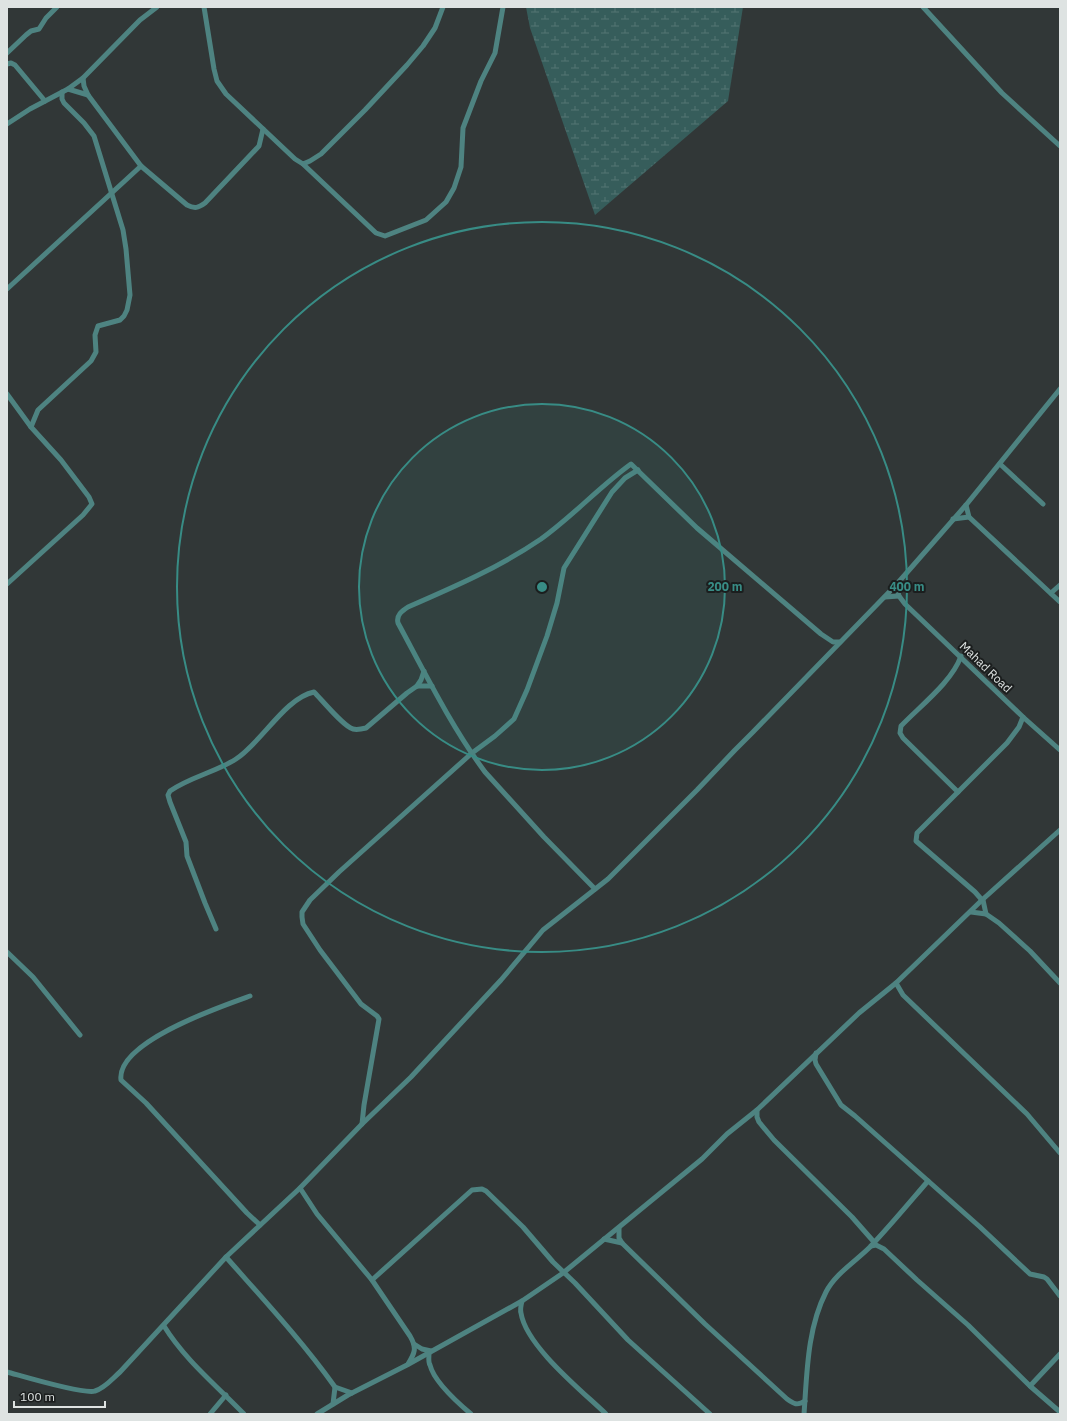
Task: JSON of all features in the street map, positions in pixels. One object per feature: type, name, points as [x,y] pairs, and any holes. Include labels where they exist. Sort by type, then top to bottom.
[{"type":"street","points":[[7,53],[9,49],[31,31],[39,29],[46,18],[57,7]]},
{"type":"street","points":[[7,124],[45,100],[65,91],[83,78],[140,20],[157,7]]},
{"type":"street","points":[[204,7],[214,69],[218,81],[226,94],[376,233],[384,236],[426,220],[446,202],[454,188],[461,167],[463,128],[481,81],[495,53],[503,7]]},
{"type":"street","points":[[303,164],[310,162],[321,154],[407,65],[423,46],[435,28],[443,7]]},
{"type":"street","points":[[923,7],[1002,93],[1060,146]]},
{"type":"street","points":[[7,64],[11,63],[14,65],[45,100]]},
{"type":"street","points":[[83,78],[84,86],[88,95],[141,166],[187,205],[196,208],[205,203],[259,146],[263,129]]},
{"type":"street","points":[[65,91],[88,95]]},
{"type":"street","points":[[31,427],[38,410],[91,360],[96,352],[95,336],[98,326],[120,320],[124,316],[127,310],[130,295],[123,230],[94,136],[84,123],[64,103],[62,99],[65,91]]},
{"type":"street","points":[[7,289],[141,166]]},
{"type":"street","points":[[7,1372],[79,1390],[94,1392],[104,1386],[120,1372],[226,1257],[293,1195],[362,1124],[411,1077],[502,980],[543,930],[608,879],[885,597],[966,505],[1060,388]]},
{"type":"street","points":[[7,394],[31,427],[61,460],[90,497],[92,504],[83,515],[7,584]]},
{"type":"street","points":[[595,889],[529,821],[485,772],[466,744],[432,686],[398,623],[398,617],[402,610],[477,576],[541,539],[568,518],[602,486],[630,464],[697,528],[821,634],[833,642],[840,642]]},
{"type":"street","points":[[1000,464],[1043,504]]},
{"type":"street","points":[[362,1124],[378,1019],[377,1016],[361,1004],[320,950],[303,924],[302,912],[310,900],[339,872],[472,753],[495,736],[514,719],[527,690],[547,636],[564,568],[612,492],[625,478],[638,470]]},
{"type":"street","points":[[966,505],[969,516],[1060,602]]},
{"type":"street","points":[[954,518],[969,516]]},
{"type":"street","name":"Mahad Road","points":[[896,585],[899,596],[905,604],[1023,717],[1060,750]]},
{"type":"street","points":[[1051,593],[1060,585]]},
{"type":"street","points":[[885,597],[899,596]]},
{"type":"street","points":[[958,792],[903,738],[900,733],[901,726],[958,666],[961,656]]},
{"type":"street","points":[[216,929],[187,856],[186,842],[168,795],[170,791],[236,759],[263,734],[272,722],[306,694],[314,692],[346,725],[353,729],[359,730],[366,728],[417,686],[424,671]]},
{"type":"street","points":[[417,686],[432,686]]},
{"type":"street","points":[[986,914],[983,900],[916,841],[917,833],[1007,743],[1019,727],[1023,717]]},
{"type":"street","points":[[466,744],[480,747]]},
{"type":"street","points":[[316,1414],[352,1393],[408,1365],[522,1301],[564,1273],[702,1159],[727,1134],[757,1110],[807,1061],[859,1013],[896,983],[983,900],[1060,830]]},
{"type":"street","points":[[972,912],[986,914],[999,923],[1030,951],[1060,983]]},
{"type":"street","points":[[7,952],[33,977],[80,1035]]},
{"type":"street","points":[[896,983],[900,991],[1026,1114],[1060,1153]]},
{"type":"street","points":[[887,989],[900,991]]},
{"type":"street","points":[[250,996],[192,1018],[164,1032],[131,1056],[123,1068],[121,1077],[122,1080],[146,1103],[242,1208],[260,1225]]},
{"type":"street","points":[[816,1053],[816,1064],[841,1105],[980,1227],[1030,1274],[1047,1279],[1060,1296]]},
{"type":"street","points":[[807,1061],[816,1064]]},
{"type":"street","points":[[757,1110],[759,1122],[774,1140],[852,1217],[874,1242]]},
{"type":"street","points":[[804,1414],[810,1346],[815,1319],[826,1291],[838,1277],[874,1242],[928,1181]]},
{"type":"street","points":[[300,1188],[317,1214],[372,1280],[414,1344],[430,1352]]},
{"type":"street","points":[[372,1280],[472,1190],[482,1189],[486,1191],[523,1227],[564,1273],[628,1340],[710,1414]]},
{"type":"street","points":[[293,1195],[307,1199]]},
{"type":"street","points":[[619,1228],[619,1238],[622,1243],[711,1329],[787,1399],[798,1405],[805,1401]]},
{"type":"street","points":[[604,1239],[622,1243]]},
{"type":"street","points":[[870,1246],[876,1245],[884,1250],[968,1325],[1030,1386],[1060,1412]]},
{"type":"street","points":[[226,1257],[310,1354],[335,1387],[352,1393]]},
{"type":"street","points":[[522,1301],[520,1313],[526,1328],[541,1352],[606,1414]]},
{"type":"street","points":[[164,1326],[172,1339],[187,1357],[244,1414]]},
{"type":"street","points":[[408,1365],[414,1354],[414,1344]]},
{"type":"street","points":[[430,1352],[429,1365],[434,1374],[443,1386],[471,1414]]},
{"type":"street","points":[[1030,1386],[1060,1354]]},
{"type":"street","points":[[333,1404],[335,1387]]},
{"type":"street","points":[[210,1414],[226,1395]]},
{"type":"green space","points":[[526,7],[743,7],[728,101],[595,215],[530,28]]}]
